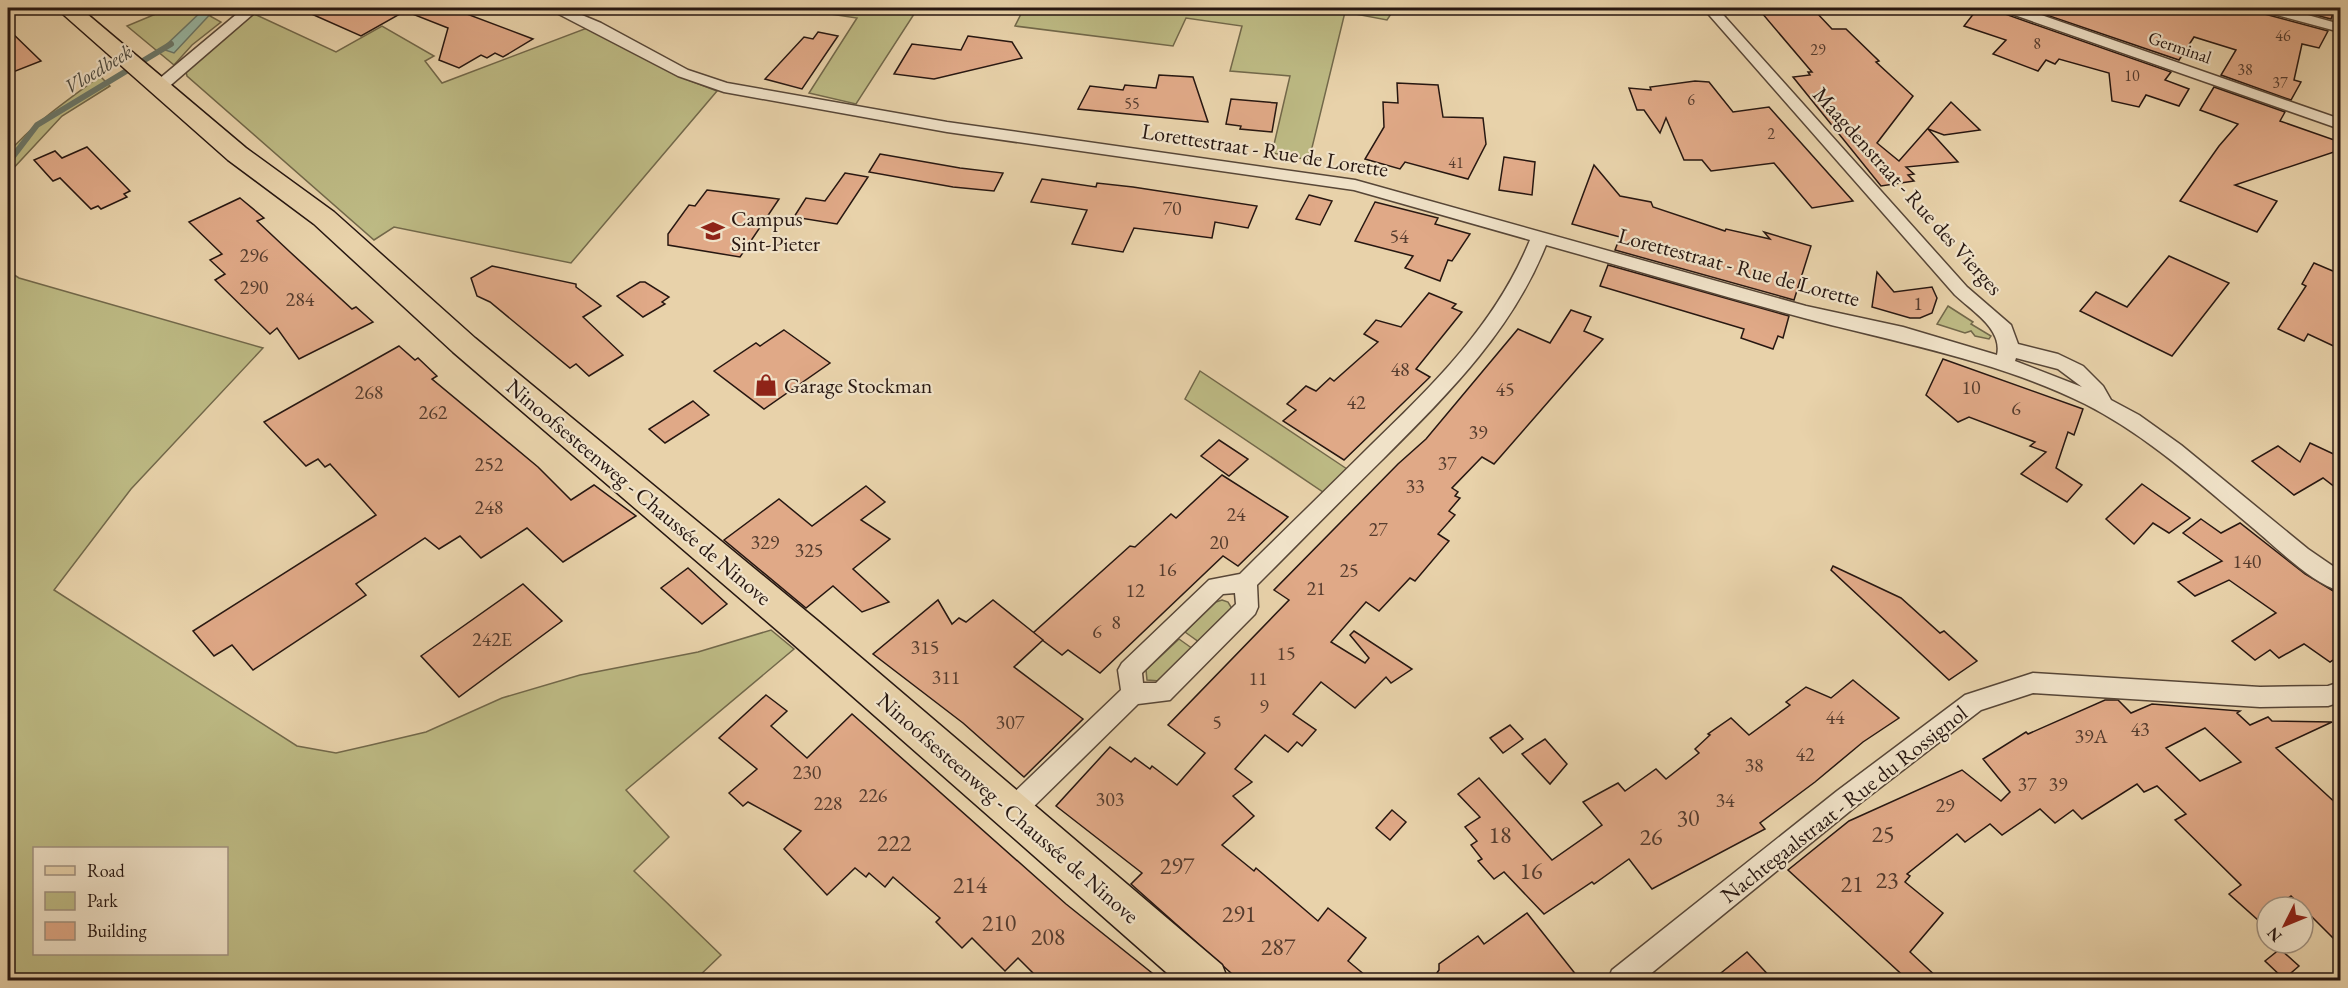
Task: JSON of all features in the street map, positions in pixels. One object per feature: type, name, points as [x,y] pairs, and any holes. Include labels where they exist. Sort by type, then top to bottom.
[{"type":"main road","name":"Ninoofsesteenweg - Chaussée de Ninove","points":[[67,8],[237,154],[324,218],[464,345],[1013,810],[1207,981]]},
{"type":"street","points":[[159,87],[188,63],[226,25],[253,8]]},
{"type":"street","name":"Lorettestraat - Rue de Lorette","points":[[554,8],[596,26],[683,73],[724,87],[947,127],[1347,183],[1806,312],[2007,357],[2103,404],[2158,438],[2300,555],[2340,582]]},
{"type":"street","name":"Maagdenstraat - Rue des Vierges","points":[[1710,8],[1960,291],[2002,327],[2007,357]]},
{"type":"street","name":"Germinal","points":[[2008,8],[2340,124]]},
{"type":"street","points":[[2267,8],[2340,28]]},
{"type":"street","points":[[1133,694],[1130,670],[1217,586],[1246,582],[1456,373],[1498,321],[1534,256],[1541,236]]},
{"type":"street","points":[[1013,810],[1133,694],[1162,693],[1247,607],[1246,582]]},
{"type":"street","name":"Nachtegaalstraat - Rue du Rossignol","points":[[1622,981],[1846,799],[1973,702],[2033,683],[2260,697],[2328,696],[2340,692]]},
{"type":"green space","points":[[170,8],[217,8],[210,16],[221,22],[192,45],[174,65],[127,26]]},
{"type":"green space","points":[[835,8],[918,8],[856,104],[809,93],[857,18],[830,14]]},
{"type":"green space","points":[[1024,8],[1367,8],[1391,14],[1387,20],[1345,12],[1309,160],[1272,153],[1290,76],[1230,71],[1242,26],[1186,18],[1173,46],[1015,26]]},
{"type":"green space","points":[[250,12],[336,52],[382,26],[434,56],[425,61],[442,83],[587,28],[678,76],[717,91],[571,263],[394,227],[374,240],[187,76],[186,72]]},
{"type":"green space","points":[[100,76],[110,86],[62,116],[8,174],[8,153],[18,142],[52,112]]},
{"type":"green space","points":[[8,271],[19,278],[263,348],[131,489],[54,590],[297,746],[336,753],[426,732],[502,698],[580,675],[698,652],[771,630],[794,649],[626,790],[669,837],[634,871],[721,955],[695,980],[8,980]]},
{"type":"green space","points":[[1948,306],[1991,336],[1989,339],[1975,336],[1971,331],[1965,333],[1937,324]]},
{"type":"green space","points":[[1200,371],[1350,471],[1326,494],[1185,399]]},
{"type":"green space","points":[[1222,600],[1228,602],[1231,607],[1230,612],[1199,642],[1185,632],[1216,602]]},
{"type":"green space","points":[[1179,639],[1193,649],[1160,681],[1147,680],[1146,670]]},
{"type":"shaded area","points":[[205,8],[216,8],[174,53],[162,49]]},
{"type":"building","points":[[298,8],[451,8],[533,39],[503,57],[495,53],[487,58],[481,55],[459,68],[439,60],[448,28],[405,11],[361,36]]},
{"type":"building","points":[[1978,8],[1999,8],[2002,13],[2171,72],[2165,80],[2189,89],[2179,106],[2146,95],[2139,107],[2112,101],[2109,73],[2059,59],[2055,64],[2046,60],[2038,71],[1993,54],[2006,40],[1964,26]]},
{"type":"building","points":[[2026,8],[2258,8],[2261,13],[2328,31],[2319,48],[2302,44],[2294,80],[2301,82],[2291,100],[2221,75],[2236,50],[2194,37],[2179,60]]},
{"type":"building","points":[[2289,8],[2335,8],[2331,19]]},
{"type":"building","points":[[1797,9],[1801,14],[1816,12],[1832,29],[1846,29],[1879,61],[1876,62],[1913,96],[1877,143],[1899,161],[1951,102],[1980,130],[1944,135],[1928,129],[1958,162],[1906,167],[1914,174],[1908,175],[1914,181],[1881,186],[1793,77],[1810,75],[1808,72],[1812,72],[1761,12]]},
{"type":"building","points":[[8,29],[41,61],[8,74]]},
{"type":"building","points":[[818,32],[838,36],[802,89],[765,79],[804,37],[813,39]]},
{"type":"building","points":[[968,36],[1012,42],[1022,58],[934,79],[894,74],[912,44],[961,50]]},
{"type":"building","points":[[1159,75],[1193,77],[1208,122],[1078,109],[1090,86],[1123,90],[1125,85],[1156,88]]},
{"type":"building","points":[[1695,81],[1709,82],[1733,112],[1769,107],[1853,201],[1812,208],[1774,163],[1711,171],[1702,160],[1684,160],[1666,118],[1660,133],[1644,110],[1637,110],[1629,88],[1651,90],[1650,87]]},
{"type":"building","points":[[1397,83],[1438,85],[1443,117],[1483,118],[1486,144],[1468,179],[1405,162],[1400,169],[1365,159],[1384,127],[1383,102],[1398,103]]},
{"type":"building","points":[[2214,87],[2285,112],[2280,121],[2340,142],[2340,150],[2235,185],[2277,201],[2257,232],[2180,201],[2219,146],[2238,124],[2200,110]]},
{"type":"building","points":[[1231,99],[1277,103],[1272,132],[1240,129],[1241,126],[1226,124]]},
{"type":"building","points":[[87,147],[130,191],[124,194],[127,197],[101,209],[98,206],[91,209],[60,178],[53,181],[34,160],[55,151],[62,158]]},
{"type":"building","points":[[880,154],[1003,173],[994,191],[953,187],[869,172]]},
{"type":"building","points":[[1504,157],[1535,162],[1532,195],[1499,190]]},
{"type":"building","points":[[1594,165],[1620,196],[1651,202],[1653,207],[1725,231],[1726,229],[1770,239],[1764,232],[1811,246],[1794,300],[1615,250],[1620,237],[1572,224]]},
{"type":"building","points":[[845,173],[868,177],[837,224],[794,217],[806,198],[825,201]]},
{"type":"building","points":[[1042,179],[1096,187],[1097,183],[1133,187],[1257,206],[1248,228],[1215,222],[1212,238],[1134,228],[1123,252],[1072,244],[1087,210],[1031,202]]},
{"type":"building","name":"Campus Sint-Pieter","points":[[707,190],[779,199],[740,257],[668,245],[668,234],[689,205],[695,206]]},
{"type":"building","points":[[1309,195],[1332,201],[1320,225],[1296,219]]},
{"type":"building","points":[[240,198],[264,218],[257,221],[290,252],[352,309],[356,307],[373,322],[299,359],[277,328],[270,334],[215,280],[225,274],[210,260],[222,254],[189,222]]},
{"type":"building","points":[[1375,202],[1438,218],[1435,224],[1470,234],[1452,261],[1448,260],[1440,281],[1405,268],[1413,256],[1355,241]]},
{"type":"building","points":[[2169,256],[2229,283],[2172,356],[2080,311],[2096,292],[2127,307]]},
{"type":"building","points":[[2314,263],[2340,274],[2340,349],[2308,334],[2304,341],[2278,329],[2306,286],[2302,284]]},
{"type":"building","points":[[1608,265],[1789,316],[1783,338],[1778,336],[1773,349],[1741,338],[1744,329],[1600,286]]},
{"type":"building","points":[[492,266],[576,284],[576,287],[601,306],[583,317],[623,355],[589,376],[576,364],[570,368],[490,302],[477,296],[471,278]]},
{"type":"building","points":[[1877,272],[1894,292],[1932,287],[1937,298],[1932,313],[1920,318],[1910,318],[1872,307]]},
{"type":"building","points":[[640,282],[645,282],[669,297],[662,302],[665,304],[643,317],[617,296]]},
{"type":"building","points":[[1429,293],[1456,304],[1452,308],[1462,312],[1416,369],[1430,377],[1344,460],[1283,421],[1296,410],[1287,404],[1306,386],[1316,391],[1330,378],[1334,381],[1378,342],[1364,334],[1376,320],[1401,327]]},
{"type":"building","points":[[1571,310],[1591,317],[1584,331],[1603,339],[1494,464],[1482,457],[1452,488],[1458,492],[1455,496],[1460,498],[1449,511],[1455,515],[1438,534],[1449,541],[1415,581],[1410,578],[1379,611],[1366,602],[1331,642],[1365,663],[1369,658],[1350,635],[1354,631],[1412,669],[1391,683],[1386,677],[1355,708],[1321,682],[1293,714],[1316,730],[1302,746],[1297,742],[1288,752],[1265,735],[1235,769],[1252,782],[1233,796],[1254,816],[1222,845],[1254,871],[1256,868],[1318,921],[1328,908],[1366,938],[1348,961],[1372,981],[1240,981],[1131,884],[1142,873],[1056,806],[1110,747],[1131,762],[1135,758],[1150,769],[1152,766],[1177,785],[1205,753],[1168,725],[1289,600],[1274,590],[1398,464],[1426,439],[1518,329],[1550,343]]},
{"type":"building","name":"Garage Stockman","points":[[784,330],[830,363],[764,409],[714,371],[756,343],[760,346]]},
{"type":"building","points":[[399,346],[415,360],[418,358],[437,376],[432,379],[538,467],[571,500],[594,485],[636,516],[563,562],[527,528],[481,558],[460,536],[439,549],[425,538],[356,584],[366,595],[253,670],[232,645],[214,656],[193,631],[376,515],[330,464],[325,467],[318,459],[306,466],[264,422]]},
{"type":"building","points":[[1943,359],[2083,409],[2074,435],[2068,432],[2056,468],[2082,485],[2067,502],[2021,474],[2046,452],[2030,446],[2035,442],[1969,417],[1958,422],[1926,395]]},
{"type":"building","points":[[693,401],[709,415],[665,443],[649,429]]},
{"type":"building","points":[[1219,440],[1248,459],[1229,476],[1201,456]]},
{"type":"building","points":[[2310,443],[2340,457],[2340,491],[2323,478],[2294,495],[2252,461],[2278,446],[2300,462]]},
{"type":"building","points":[[1222,475],[1288,517],[1238,566],[1223,556],[1100,673],[1068,650],[1062,655],[1033,633],[1130,546],[1135,547],[1171,514],[1176,518]]},
{"type":"building","points":[[2142,484],[2190,518],[2169,533],[2153,523],[2134,544],[2106,519]]},
{"type":"building","points":[[866,486],[885,502],[861,520],[890,539],[853,569],[889,602],[862,612],[833,586],[806,608],[724,540],[779,499],[812,526]]},
{"type":"building","points":[[2201,519],[2221,533],[2240,523],[2305,574],[2340,595],[2340,655],[2330,662],[2304,644],[2279,658],[2270,650],[2255,660],[2232,641],[2276,613],[2229,580],[2195,596],[2178,582],[2222,561],[2183,533]]},
{"type":"building","points":[[1833,566],[1901,598],[1940,633],[1944,631],[1977,661],[1949,680],[1831,570]]},
{"type":"building","points":[[688,568],[727,604],[702,624],[661,588]]},
{"type":"building","points":[[523,584],[562,621],[459,697],[421,656]]},
{"type":"building","points":[[938,600],[952,624],[959,618],[966,622],[993,600],[1043,640],[1014,667],[1083,719],[1024,777],[963,723],[873,654]]},
{"type":"building","points":[[1853,680],[1899,718],[1863,742],[1760,823],[1765,829],[1652,889],[1629,859],[1594,884],[1592,882],[1544,914],[1504,872],[1494,879],[1478,861],[1482,859],[1471,845],[1477,841],[1465,827],[1480,817],[1458,794],[1479,778],[1552,860],[1602,825],[1583,802],[1618,783],[1625,791],[1656,769],[1666,779],[1699,753],[1695,749],[1710,735],[1708,734],[1731,718],[1749,735],[1790,705],[1786,702],[1806,687],[1831,698]]},
{"type":"building","points":[[766,695],[787,711],[771,726],[807,758],[852,714],[1066,904],[1162,981],[1041,981],[1018,958],[1005,971],[972,938],[962,948],[936,922],[940,918],[893,877],[885,887],[869,873],[866,877],[855,868],[827,895],[784,849],[801,831],[748,802],[743,806],[729,793],[757,769],[719,738]]},
{"type":"building","points":[[2105,700],[2118,700],[2131,713],[2152,704],[2240,711],[2237,713],[2250,725],[2268,717],[2272,721],[2332,722],[2276,748],[2340,807],[2340,945],[2315,920],[2315,895],[2255,895],[2255,917],[2229,894],[2241,885],[2175,820],[2186,814],[2157,786],[2144,792],[2137,784],[2082,819],[2073,810],[2055,823],[2040,809],[2002,835],[1990,824],[1965,842],[1957,834],[1907,874],[1910,876],[1905,882],[1943,913],[1910,952],[1941,981],[1909,981],[1788,870],[1849,821],[1962,770],[2001,801],[2010,792],[1983,759],[2026,732],[2028,734]],"holes":[[[2205,728],[2241,762],[2200,781],[2166,748]]]},
{"type":"building","points":[[1510,725],[1523,739],[1503,753],[1490,738]]},
{"type":"building","points":[[1545,739],[1567,764],[1550,784],[1522,754]]},
{"type":"building","points":[[1392,810],[1406,822],[1390,840],[1376,828]]},
{"type":"building","points":[[1527,913],[1581,981],[1431,981],[1439,970],[1439,964],[1478,936],[1484,944]]},
{"type":"building","points":[[1747,952],[1774,981],[1711,981]]},
{"type":"building","points":[[2272,955],[2287,955],[2299,966],[2284,979],[2265,961]]},
{"type":"waterway","name":"Vloedbeek","points":[[8,163],[37,125],[171,44]]},
{"type":"place","name":"Campus Sint-Pieter","points":[[713,231]]},
{"type":"place","name":"Garage Stockman","points":[[766,385]]}]
